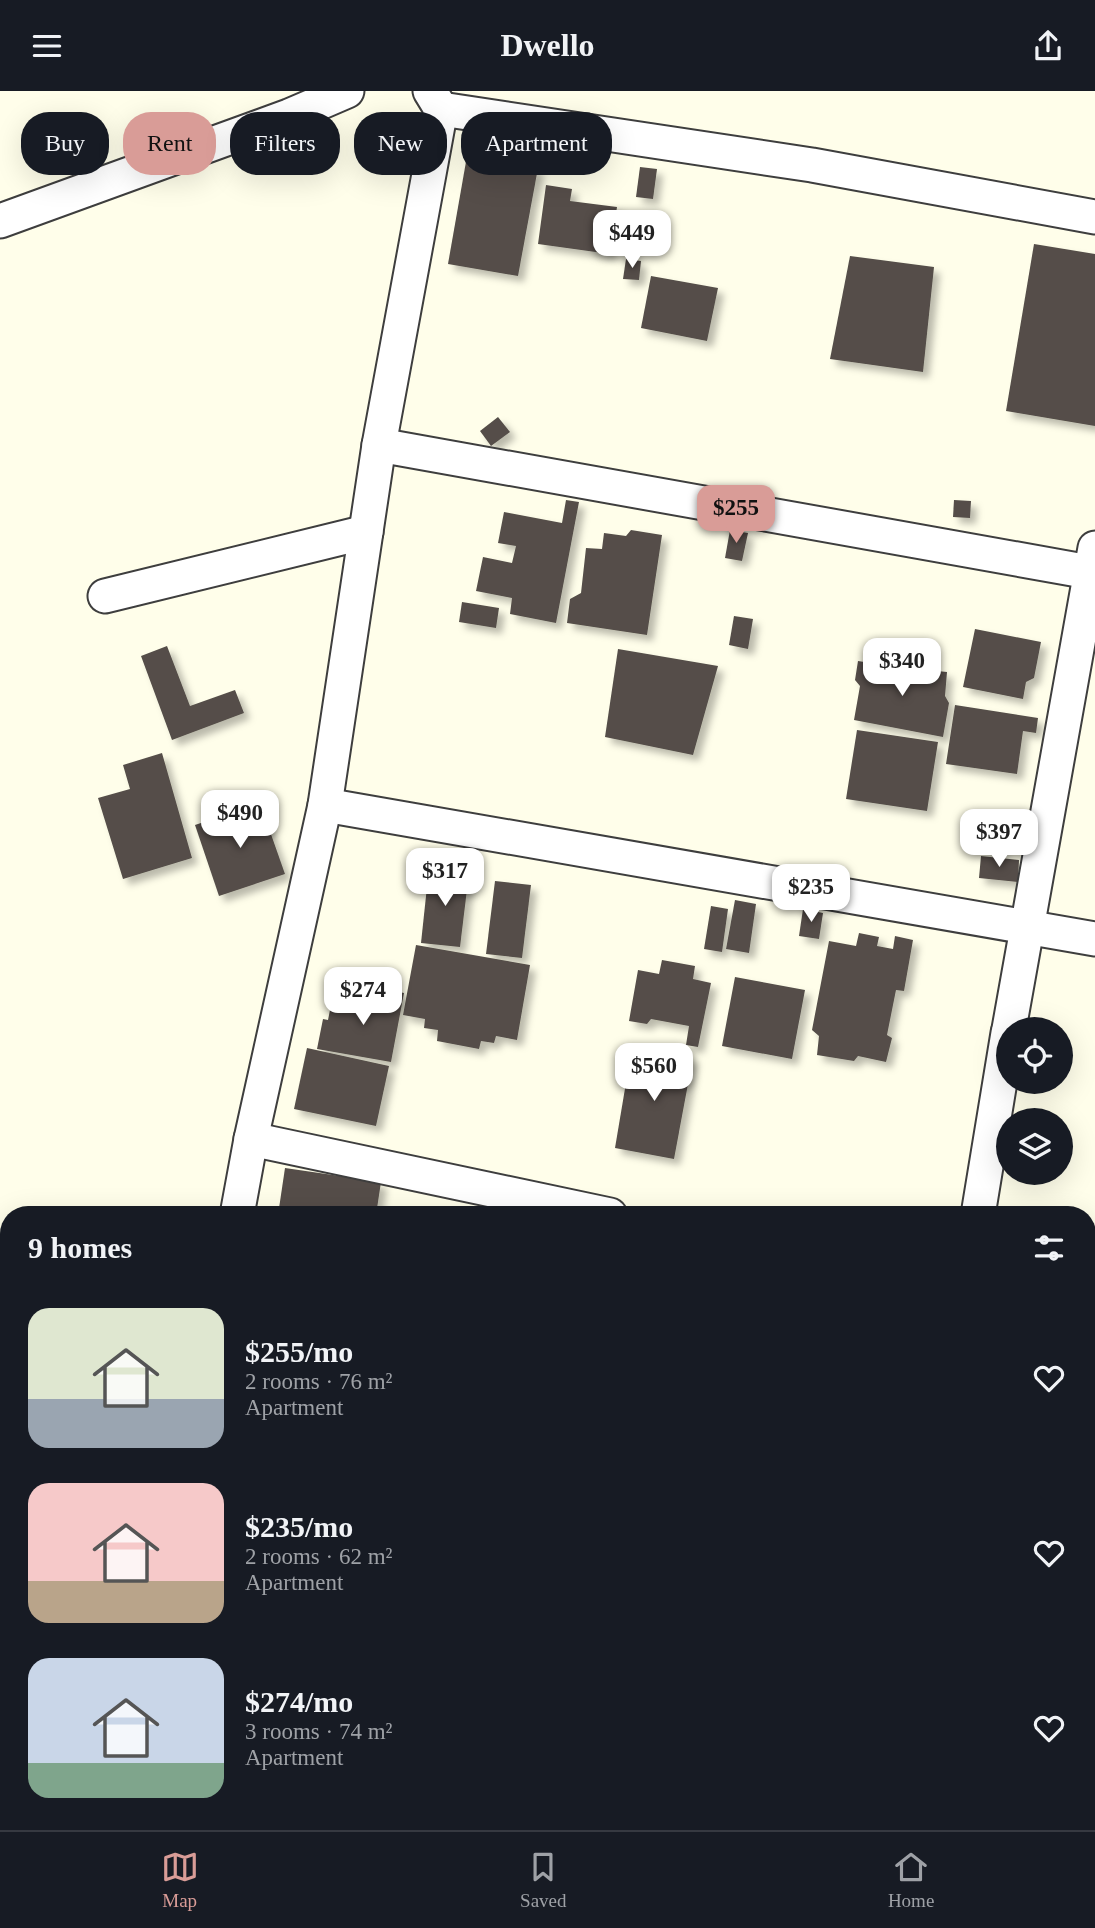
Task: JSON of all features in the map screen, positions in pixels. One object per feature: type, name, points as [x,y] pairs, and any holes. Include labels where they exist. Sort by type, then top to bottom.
[{"type":"street","points":[[0,221],[289,116],[346,91]]},
{"type":"street","points":[[239,1206],[325,805],[379,445],[435,100],[1095,217]]},
{"type":"street","points":[[379,445],[1094,564],[1010,1017]]},
{"type":"street","points":[[105,596],[366,531]]},
{"type":"street","points":[[325,805],[1095,939]]},
{"type":"street","points":[[979,1206],[998,1094]]},
{"type":"street","points":[[251,1139],[567,1206]]},
{"type":"building","points":[[640,167],[657,169],[653,199],[636,197]]},
{"type":"building","points":[[464,175],[537,175],[518,276],[448,264]]},
{"type":"building","points":[[546,185],[572,189],[570,201],[617,207],[610,254],[538,244]]},
{"type":"building","points":[[1034,244],[1095,254],[1095,426],[1006,411]]},
{"type":"building","points":[[850,256],[934,267],[923,372],[830,359]]},
{"type":"building","points":[[626,259],[641,261],[639,280],[623,279]]},
{"type":"building","points":[[651,276],[718,288],[707,341],[641,328]]},
{"type":"building","points":[[498,417],[510,432],[491,446],[480,431]]},
{"type":"building","points":[[566,500],[579,502],[556,623],[510,614],[512,598],[476,591],[483,557],[512,563],[516,546],[498,543],[504,512],[562,523]]},
{"type":"building","points":[[954,500],[971,501],[970,518],[953,517]]},
{"type":"building","points":[[631,530],[662,535],[647,635],[567,623],[570,599],[581,593],[586,548],[602,549],[604,533],[626,536]]},
{"type":"building","points":[[730,530],[748,533],[742,561],[725,558]]},
{"type":"building","points":[[462,602],[499,608],[496,628],[459,622]]},
{"type":"building","points":[[734,616],[753,619],[748,649],[729,645]]},
{"type":"building","points":[[975,629],[1041,642],[1034,678],[1026,682],[1023,699],[963,687]]},
{"type":"building","points":[[167,646],[190,706],[235,690],[244,713],[172,740],[141,656]]},
{"type":"building","points":[[618,649],[718,666],[693,755],[605,737]]},
{"type":"building","points":[[858,661],[933,673],[947,672],[945,696],[949,703],[943,737],[854,720],[860,686],[855,680]]},
{"type":"building","points":[[955,705],[1038,718],[1036,733],[1023,731],[1017,774],[946,764]]},
{"type":"building","points":[[857,730],[938,742],[927,811],[846,799]]},
{"type":"building","points":[[162,753],[192,858],[123,879],[98,798],[130,789],[123,765]]},
{"type":"building","points":[[260,803],[285,874],[219,896],[195,825]]},
{"type":"building","points":[[981,856],[1019,860],[1018,882],[979,878]]},
{"type":"building","points":[[429,868],[469,873],[460,947],[421,943]]},
{"type":"building","points":[[495,881],[531,885],[522,958],[486,954]]},
{"type":"building","points":[[735,900],[756,904],[749,953],[726,949]]},
{"type":"building","points":[[711,906],[728,909],[722,952],[704,949]]},
{"type":"building","points":[[803,909],[823,913],[819,939],[799,936]]},
{"type":"building","points":[[859,933],[879,937],[877,946],[893,949],[895,936],[913,940],[904,991],[896,990],[887,1035],[892,1038],[886,1062],[858,1056],[854,1061],[817,1055],[819,1036],[812,1030],[829,941],[856,946]]},
{"type":"building","points":[[416,945],[530,965],[517,1040],[496,1036],[494,1043],[481,1041],[479,1049],[437,1041],[438,1030],[424,1028],[425,1019],[403,1015]]},
{"type":"building","points":[[662,960],[695,966],[693,979],[711,983],[698,1047],[686,1045],[689,1026],[651,1019],[647,1024],[629,1021],[638,970],[659,974]]},
{"type":"building","points":[[735,977],[805,990],[792,1059],[722,1046]]},
{"type":"building","points":[[385,989],[404,993],[391,1062],[317,1049],[323,1019],[328,1020],[333,995],[378,1004],[379,996],[384,997]]},
{"type":"building","points":[[632,1047],[693,1057],[674,1159],[615,1148]]},
{"type":"building","points":[[307,1048],[389,1066],[376,1126],[294,1109]]},
{"type":"building","points":[[285,1168],[381,1182],[377,1206],[279,1206]]}]
